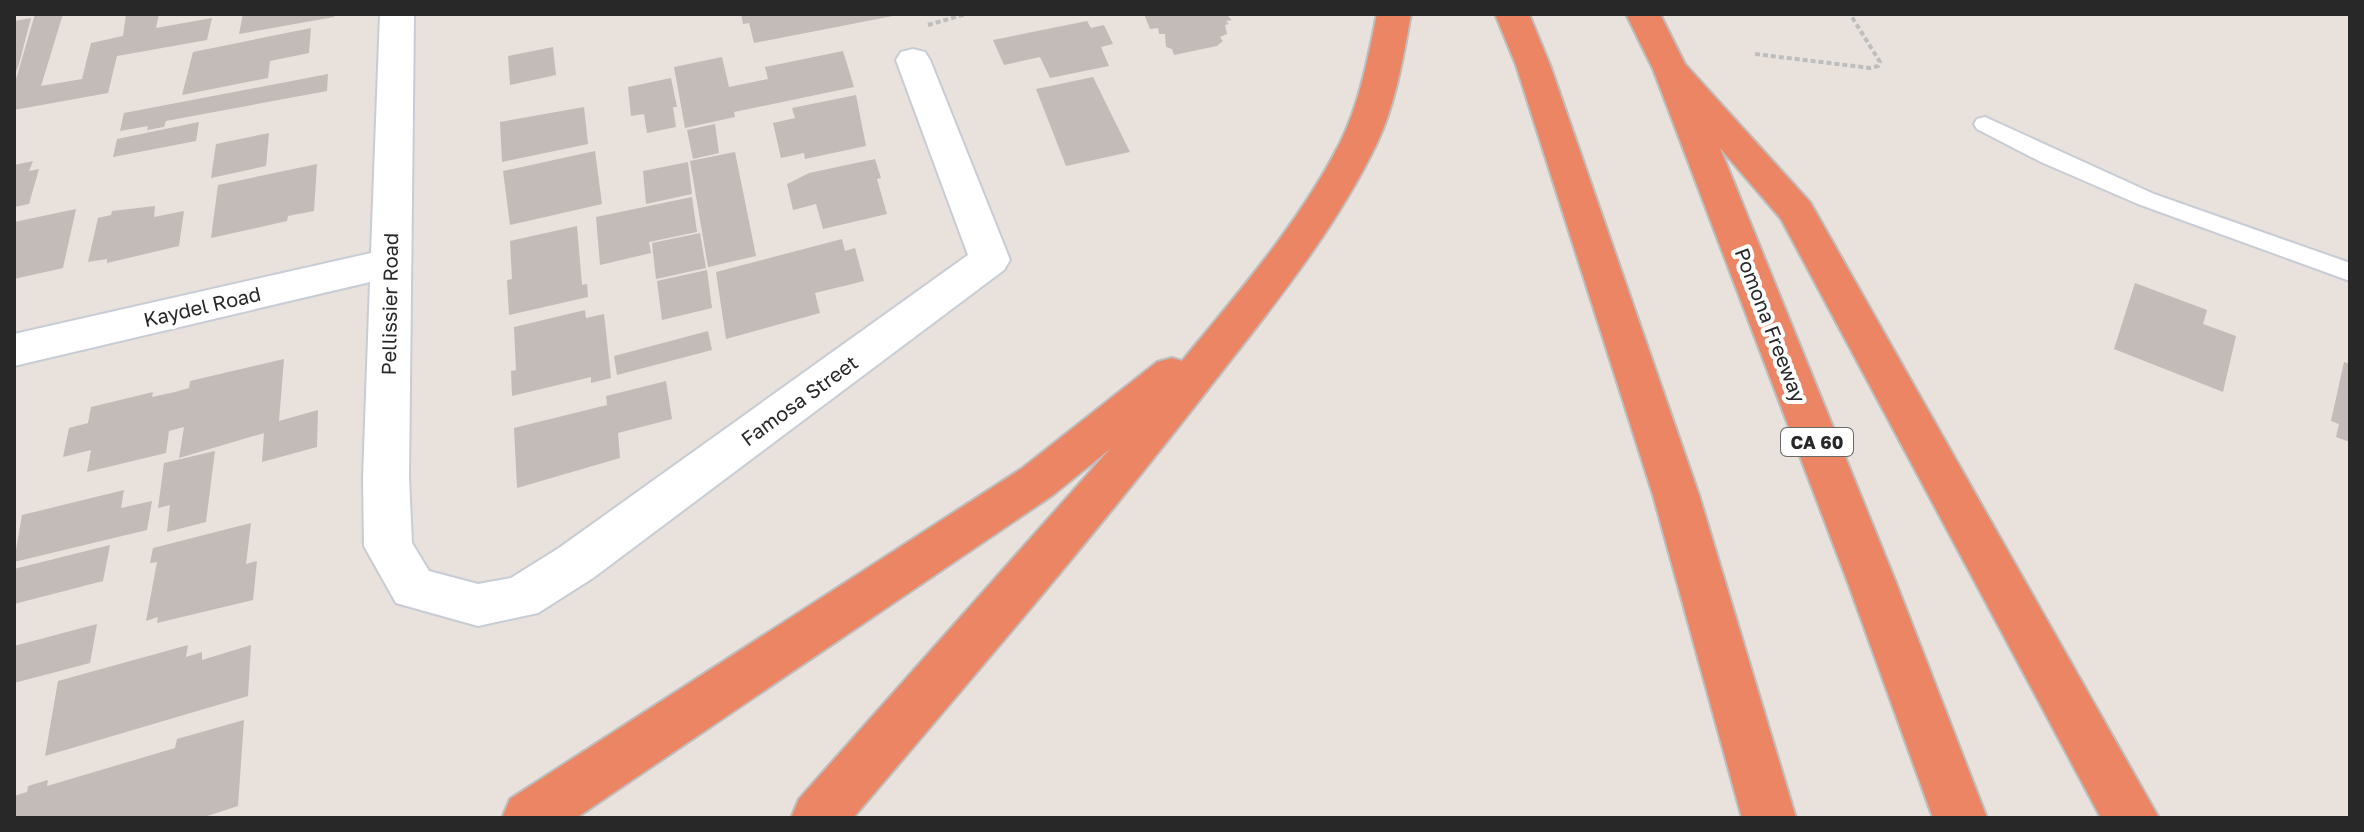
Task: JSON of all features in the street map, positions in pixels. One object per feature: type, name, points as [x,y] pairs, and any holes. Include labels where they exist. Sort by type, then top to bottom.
[{"type":"highway","points":[[818,818],[1093,503],[1234,326],[1312,221],[1359,142],[1382,75],[1394,14]]},
{"type":"highway","points":[[1512,14],[1530,56],[1676,495],[1769,818]]},
{"type":"highway","points":[[1656,41],[1796,211],[2111,786],[2132,818]]},
{"type":"highway","name":"Pomona Freeway","points":[[1656,41],[1866,565],[1960,818]]},
{"type":"highway","points":[[529,818],[1037,482],[1234,326]]},
{"type":"street","name":"Pellissier Road","points":[[397,14],[386,478],[388,546],[413,588]]},
{"type":"street","name":"Famosa Street","points":[[413,588],[478,605],[521,598],[576,563],[990,260],[913,60]]},
{"type":"street","name":"Kaydel Road","points":[[14,350],[389,263]]},
{"type":"lane","points":[[1985,124],[2049,157],[2146,199],[2350,272]]},
{"type":"path","points":[[1755,54],[1870,68],[1878,66],[1880,62],[1875,51],[1850,14]]},
{"type":"building","points":[[35,14],[63,14],[41,86],[82,79],[91,43],[123,36],[126,14],[159,14],[156,28],[212,18],[207,40],[117,56],[108,93],[14,110],[14,86]]},
{"type":"building","points":[[243,14],[334,14],[334,17],[239,34]]},
{"type":"building","points":[[741,14],[898,15],[754,43],[749,23],[743,24]]},
{"type":"building","points":[[1144,14],[1226,14],[1232,20],[1226,21],[1229,24],[1225,25],[1227,34],[1220,37],[1223,41],[1217,46],[1174,55],[1172,49],[1166,47],[1165,34],[1159,34],[1158,28],[1150,29]]},
{"type":"building","points":[[31,18],[19,64],[14,77],[14,21]]},
{"type":"building","points":[[1087,21],[1091,28],[1104,25],[1113,44],[1101,47],[1109,66],[1050,78],[1040,57],[1004,65],[993,40]]},
{"type":"building","points":[[311,28],[309,53],[270,61],[268,78],[182,95],[193,52]]},
{"type":"building","points":[[553,47],[556,75],[510,85],[508,56]]},
{"type":"building","points":[[843,51],[854,87],[734,112],[735,117],[685,128],[674,67],[722,57],[729,87],[768,79],[765,67]]},
{"type":"building","points":[[328,74],[327,91],[166,121],[164,127],[147,130],[148,126],[120,131],[124,113]]},
{"type":"building","points":[[1093,77],[1130,152],[1066,166],[1036,89]]},
{"type":"building","points":[[671,78],[677,107],[673,107],[676,127],[647,133],[644,114],[631,116],[628,87]]},
{"type":"building","points":[[856,95],[866,146],[805,159],[804,153],[781,158],[773,123],[795,118],[792,108]]},
{"type":"building","points":[[584,107],[588,144],[502,162],[500,122]]},
{"type":"building","points":[[199,122],[196,141],[113,157],[117,139]]},
{"type":"building","points":[[715,124],[719,153],[693,159],[687,130]]},
{"type":"building","points":[[269,133],[266,166],[211,178],[216,144]]},
{"type":"building","points":[[595,151],[602,204],[510,225],[503,171]]},
{"type":"building","points":[[735,152],[756,256],[708,267],[690,161]]},
{"type":"building","points":[[875,159],[887,214],[823,229],[816,204],[793,210],[787,184],[809,173]]},
{"type":"building","points":[[33,161],[29,171],[39,169],[29,204],[14,207],[14,165]]},
{"type":"building","points":[[688,162],[692,194],[646,204],[643,171]]},
{"type":"building","points":[[317,164],[314,211],[288,216],[287,221],[211,238],[218,185]]},
{"type":"building","points":[[692,197],[697,232],[649,242],[651,253],[600,265],[596,217]]},
{"type":"building","points":[[155,206],[154,217],[184,211],[179,246],[107,263],[107,259],[88,262],[98,218],[111,215],[112,211]]},
{"type":"building","points":[[76,209],[63,268],[14,279],[14,222]]},
{"type":"building","points":[[577,226],[582,285],[587,284],[588,297],[509,315],[507,280],[512,279],[510,241]]},
{"type":"building","points":[[700,233],[706,268],[656,279],[652,243]]},
{"type":"building","points":[[842,239],[845,251],[855,248],[864,281],[815,293],[820,313],[726,339],[716,272]]},
{"type":"building","points":[[707,270],[712,308],[662,320],[657,281]]},
{"type":"building","points":[[2135,283],[2207,310],[2203,324],[2236,336],[2223,392],[2114,349]]},
{"type":"building","points":[[585,310],[586,318],[604,314],[611,378],[591,383],[591,377],[512,396],[511,371],[516,370],[514,327]]},
{"type":"building","points":[[708,331],[712,350],[617,375],[614,356]]},
{"type":"building","points":[[284,359],[279,421],[318,410],[317,447],[262,462],[264,433],[179,458],[184,427],[169,431],[166,453],[87,472],[91,450],[63,457],[69,428],[88,423],[91,407],[153,392],[152,397],[175,392],[189,388],[190,381]]},
{"type":"building","points":[[2344,362],[2350,364],[2350,442],[2336,437],[2339,424],[2331,421]]},
{"type":"building","points":[[666,381],[672,419],[618,433],[620,458],[517,488],[514,428],[607,405],[606,396]]},
{"type":"building","points":[[215,451],[206,522],[167,532],[170,505],[158,508],[164,463]]},
{"type":"building","points":[[124,490],[121,508],[152,501],[147,530],[14,562],[22,515]]},
{"type":"building","points":[[251,523],[246,564],[257,561],[253,600],[157,623],[158,617],[146,621],[157,562],[150,563],[153,548]]},
{"type":"building","points":[[110,545],[103,581],[14,604],[14,569]]},
{"type":"building","points":[[97,624],[90,663],[14,683],[14,646]]},
{"type":"building","points":[[188,645],[186,657],[202,652],[202,660],[251,645],[248,696],[45,756],[58,681]]},
{"type":"building","points":[[244,720],[238,806],[201,818],[14,818],[14,796],[27,792],[28,786],[48,780],[47,786],[175,748],[177,739]]}]
